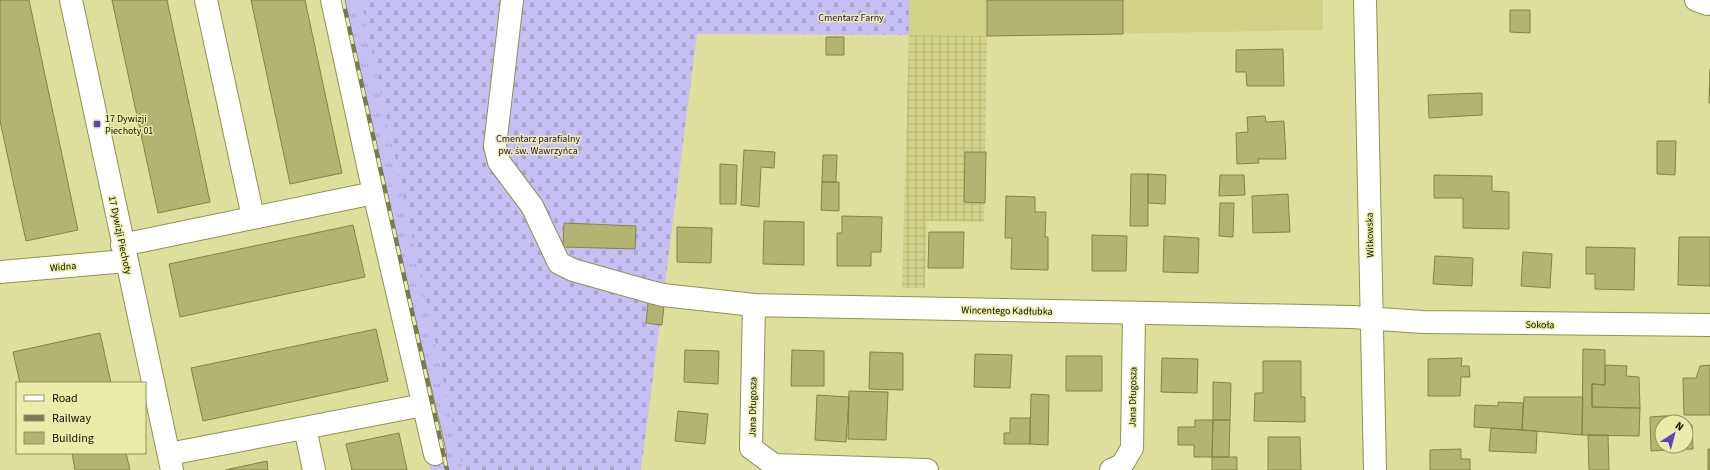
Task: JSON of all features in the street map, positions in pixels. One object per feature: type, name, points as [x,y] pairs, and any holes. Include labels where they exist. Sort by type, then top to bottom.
[{"type":"street","name":"17 Dywizji Piechoty","points":[[71,0],[170,462]]},
{"type":"street","points":[[206,0],[253,217]]},
{"type":"street","points":[[332,0],[374,193],[435,454]]},
{"type":"street","name":"Wincentego Kadłubka","points":[[512,0],[494,146],[499,162],[532,206],[559,263],[573,270],[663,295],[754,305],[1371,318]]},
{"type":"street","name":"Witkowska","points":[[1365,0],[1375,470]]},
{"type":"street","name":"Widna","points":[[0,272],[124,253],[253,217],[374,193]]},
{"type":"street","name":"Jana Długosza","points":[[754,305],[751,448],[774,465],[927,470]]},
{"type":"street","name":"Jana Długosza","points":[[1110,470],[1122,465],[1132,448],[1134,313]]},
{"type":"street","name":"Sokoła","points":[[1371,318],[1422,322],[1710,325]]},
{"type":"street","points":[[170,462],[305,428],[423,405]]},
{"type":"street","points":[[305,428],[314,470]]},
{"type":"shaded area","points":[[909,0],[1323,0],[1323,30],[987,36],[909,35]]},
{"type":"shaded area","points":[[909,35],[987,36],[984,222],[927,221],[925,288],[902,288]]},
{"type":"green space","points":[[332,0],[361,0],[463,470],[431,470]]},
{"type":"green space","name":"Cmentarz parafialny pw. św. Wawrzyńca","points":[[361,0],[909,0],[909,35],[697,34],[641,470],[463,470]]},
{"type":"building","points":[[0,0],[29,0],[78,230],[26,241],[0,121]]},
{"type":"building","points":[[112,0],[167,0],[210,202],[158,213]]},
{"type":"building","points":[[251,0],[305,0],[342,173],[290,184]]},
{"type":"building","points":[[987,0],[1123,0],[1123,34],[987,36]]},
{"type":"building","points":[[1510,10],[1530,10],[1530,33],[1510,32]]},
{"type":"building","points":[[826,37],[844,37],[844,55],[826,55]]},
{"type":"building","points":[[1283,49],[1284,86],[1247,86],[1246,72],[1236,72],[1236,50]]},
{"type":"building","points":[[1710,69],[1710,103],[1709,103]]},
{"type":"building","points":[[1482,93],[1482,115],[1429,118],[1428,95]]},
{"type":"building","points":[[1265,116],[1266,122],[1284,121],[1286,159],[1258,159],[1259,163],[1237,164],[1236,133],[1248,132],[1247,117]]},
{"type":"building","points":[[1657,141],[1676,141],[1675,175],[1657,174]]},
{"type":"building","points":[[744,150],[775,152],[774,168],[761,167],[759,207],[741,205]]},
{"type":"building","points":[[965,152],[986,152],[985,203],[964,202]]},
{"type":"building","points":[[823,155],[837,155],[836,182],[822,182]]},
{"type":"building","points":[[720,164],[737,165],[736,204],[720,204]]},
{"type":"building","points":[[1131,174],[1148,174],[1148,226],[1130,226]]},
{"type":"building","points":[[1148,174],[1166,175],[1165,204],[1148,203]]},
{"type":"building","points":[[1220,175],[1244,175],[1245,195],[1219,196]]},
{"type":"building","points":[[1434,175],[1492,176],[1492,191],[1509,192],[1509,229],[1463,228],[1463,198],[1434,198]]},
{"type":"building","points":[[822,182],[839,182],[839,211],[821,210]]},
{"type":"building","points":[[1288,194],[1290,232],[1253,233],[1252,196]]},
{"type":"building","points":[[1006,196],[1035,197],[1035,212],[1046,212],[1045,237],[1048,237],[1048,270],[1011,269],[1012,238],[1005,238]]},
{"type":"building","points":[[1220,203],[1234,203],[1233,237],[1219,236]]},
{"type":"building","points":[[842,216],[882,217],[881,252],[871,252],[871,266],[837,266],[837,233],[842,233]]},
{"type":"building","points":[[764,221],[804,222],[804,265],[763,264]]},
{"type":"building","points":[[564,223],[636,226],[635,249],[563,247]]},
{"type":"building","points":[[353,225],[365,277],[180,317],[169,264]]},
{"type":"building","points":[[677,227],[712,228],[711,263],[677,262]]},
{"type":"building","points":[[929,232],[964,232],[963,268],[928,268]]},
{"type":"building","points":[[1092,235],[1127,236],[1126,271],[1092,271]]},
{"type":"building","points":[[1164,236],[1199,238],[1198,273],[1163,272]]},
{"type":"building","points":[[1679,237],[1710,237],[1710,286],[1678,285]]},
{"type":"building","points":[[1586,247],[1635,248],[1634,290],[1595,289],[1595,274],[1586,274]]},
{"type":"building","points":[[1523,252],[1552,254],[1550,288],[1521,286]]},
{"type":"building","points":[[1435,256],[1473,258],[1472,286],[1433,284]]},
{"type":"building","points":[[648,303],[664,305],[662,325],[646,323]]},
{"type":"building","points":[[376,329],[388,381],[203,421],[191,368]]},
{"type":"building","points":[[100,333],[111,382],[20,382],[13,352]]},
{"type":"building","points":[[1583,349],[1605,350],[1605,385],[1592,384],[1592,407],[1640,408],[1639,436],[1582,435]]},
{"type":"building","points":[[685,350],[719,351],[718,384],[684,382]]},
{"type":"building","points":[[792,350],[824,351],[824,386],[791,386]]},
{"type":"building","points":[[870,352],[903,353],[903,390],[869,389]]},
{"type":"building","points":[[975,354],[1012,355],[1010,388],[974,387]]},
{"type":"building","points":[[1066,356],[1102,356],[1102,391],[1066,391]]},
{"type":"building","points":[[1162,358],[1198,359],[1197,393],[1161,392]]},
{"type":"building","points":[[1462,358],[1461,366],[1469,366],[1470,377],[1461,377],[1460,396],[1428,396],[1428,359]]},
{"type":"building","points":[[1263,361],[1301,361],[1301,397],[1305,397],[1305,422],[1254,421],[1255,393],[1263,393]]},
{"type":"building","points":[[1605,365],[1627,366],[1626,376],[1639,377],[1640,408],[1592,407],[1592,384],[1605,385]]},
{"type":"building","points":[[1710,365],[1710,415],[1684,414],[1683,378],[1696,378],[1700,366]]},
{"type":"building","points":[[1213,382],[1231,383],[1230,420],[1213,420]]},
{"type":"building","points":[[849,391],[888,392],[886,440],[848,439]]},
{"type":"building","points":[[1031,394],[1049,395],[1048,445],[1030,444]]},
{"type":"building","points":[[817,395],[849,397],[846,442],[815,440]]},
{"type":"building","points":[[1524,397],[1583,397],[1582,435],[1522,430]]},
{"type":"building","points":[[1498,402],[1523,403],[1522,430],[1474,427],[1475,405],[1498,406]]},
{"type":"building","points":[[678,411],[708,414],[705,444],[675,441]]},
{"type":"building","points":[[1650,417],[1654,417],[1654,451],[1651,451]]},
{"type":"building","points":[[1010,418],[1030,418],[1030,444],[1004,444],[1004,433],[1010,433]]},
{"type":"building","points":[[1195,420],[1213,420],[1212,457],[1194,457],[1194,445],[1178,445],[1178,427],[1195,427]]},
{"type":"building","points":[[1213,420],[1230,420],[1229,457],[1212,457]]},
{"type":"building","points":[[1491,428],[1537,431],[1536,453],[1489,451]]},
{"type":"building","points":[[399,433],[407,470],[352,470],[346,444]]},
{"type":"building","points":[[1588,435],[1608,435],[1609,470],[1589,470]]},
{"type":"building","points":[[1268,437],[1300,437],[1301,470],[1268,470]]},
{"type":"building","points":[[1461,449],[1461,459],[1470,459],[1470,470],[1430,470],[1430,450]]},
{"type":"building","points":[[1708,449],[1710,449],[1710,470],[1708,470]]},
{"type":"building","points":[[72,454],[126,454],[130,470],[75,470]]},
{"type":"building","points":[[1212,457],[1237,457],[1237,470],[1212,470]]},
{"type":"building","points":[[267,461],[268,470],[225,470]]},
{"type":"railway","points":[[343,0],[447,470]]},
{"type":"place","name":"17 Dywizji Piechoty 01","points":[[97,124]]},
{"type":"park label","name":"Cmentarz Farny","points":[[851,17]]}]
